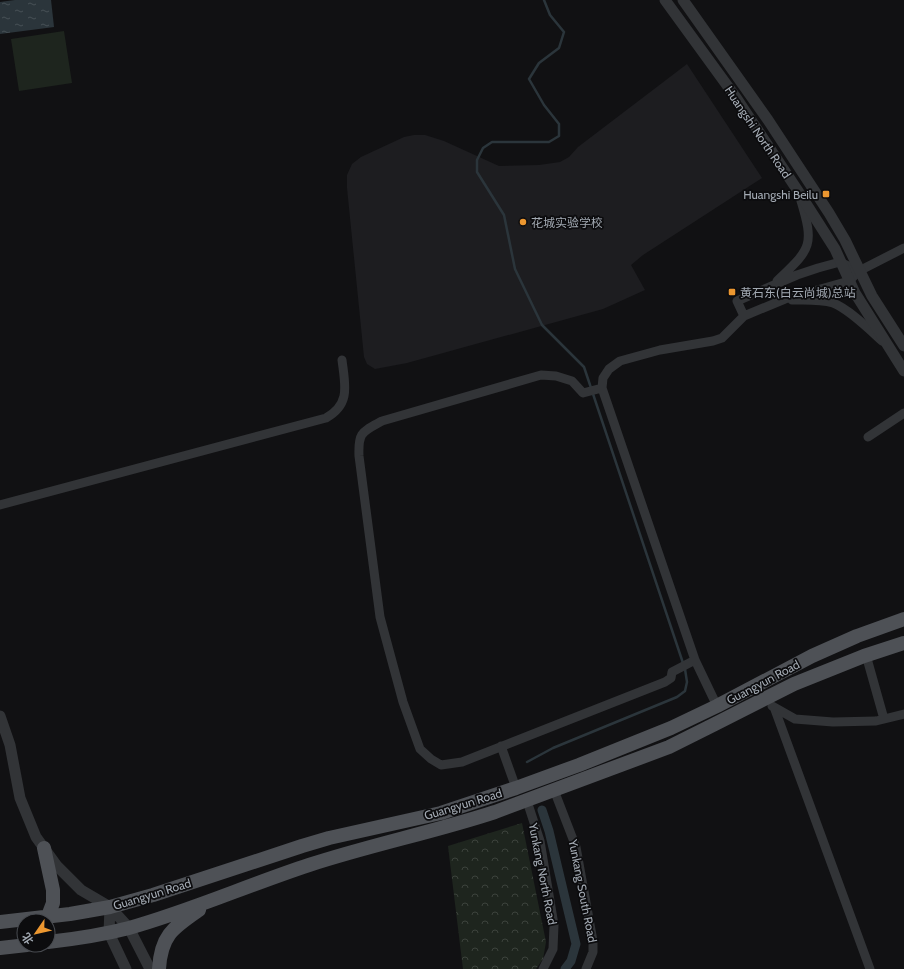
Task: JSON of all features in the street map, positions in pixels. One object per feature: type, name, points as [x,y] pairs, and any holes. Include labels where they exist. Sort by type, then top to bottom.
[{"type":"main road","name":"Guangyun Road","points":[[56,915],[110,907],[153,895],[329,838],[441,812],[516,788],[638,742],[717,706],[812,656],[857,636],[904,619]]},
{"type":"main road","name":"Guangyun Road","points":[[56,941],[109,933],[130,928],[332,857],[469,820],[527,801],[669,746],[811,677],[866,655],[904,642]]},
{"type":"main road","points":[[44,848],[53,890],[53,903],[49,913]]},
{"type":"main road","points":[[159,969],[163,946],[170,933],[178,924],[216,898],[208,876]]},
{"type":"main road","name":"Guangyun Road","points":[[0,922],[16,920]]},
{"type":"main road","points":[[0,948],[16,946]]},
{"type":"street","name":"Huangshi North Road","points":[[665,0],[737,99],[798,191],[835,250],[855,293],[904,371]]},
{"type":"street","name":"Huangshi North Road","points":[[683,0],[768,120],[809,182],[842,236],[872,296],[904,346]]},
{"type":"street","points":[[771,286],[801,257],[806,247],[809,236],[808,225],[798,191]]},
{"type":"street","points":[[717,706],[696,660],[602,388],[603,378],[609,369],[620,361],[660,350],[718,340],[730,332],[744,316],[785,299],[849,281],[859,271],[904,248]]},
{"type":"street","points":[[744,316],[737,300],[771,286],[818,268],[840,262],[859,271]]},
{"type":"street","points":[[785,299],[833,304],[855,318],[888,346]]},
{"type":"street","points":[[0,505],[326,418],[334,414],[344,398],[346,390],[342,360]]},
{"type":"street","points":[[602,388],[583,393],[572,381],[556,376],[541,375],[382,422],[364,432],[358,441],[380,617],[404,702],[420,749],[431,759],[441,765],[462,762],[665,682],[671,678],[672,672],[696,660]]},
{"type":"street","points":[[868,437],[904,413]]},
{"type":"street","points":[[866,655],[888,718]]},
{"type":"street","points":[[761,700],[795,719],[833,722],[876,721],[904,714]]},
{"type":"street","points":[[774,707],[870,969]]},
{"type":"street","points":[[0,716],[10,745],[20,798],[36,837],[57,866],[81,890],[110,907],[130,928],[150,969]]},
{"type":"street","points":[[501,746],[516,788]]},
{"type":"street","name":"Yunkang South Road","points":[[554,790],[576,847],[594,940],[593,952],[586,969]]},
{"type":"street","name":"Yunkang North Road","points":[[527,801],[540,841],[554,925],[553,949],[543,969]]},
{"type":"street","points":[[110,907],[109,933],[126,969]]},
{"type":"shaded area","name":"花城实验学校","points":[[687,64],[762,178],[643,255],[631,265],[645,290],[603,309],[407,363],[375,369],[367,364],[364,357],[347,188],[347,175],[352,164],[361,157],[404,137],[414,135],[425,135],[444,141],[499,166],[539,165],[560,162],[569,157],[578,147]]},
{"type":"green space","points":[[64,31],[72,83],[19,91],[11,39]]},
{"type":"green space","points":[[522,823],[546,942],[543,959],[536,969],[463,969],[448,846]]},
{"type":"water","points":[[15,0],[51,0],[54,27],[0,34],[0,2]]},
{"type":"waterway","points":[[527,762],[553,748],[677,697],[685,691],[687,682],[685,669],[584,367],[542,325],[515,269],[504,215],[477,172],[477,160],[483,148],[492,142],[549,142],[559,136],[559,124],[544,105],[529,79],[539,63],[559,48],[564,32],[550,15],[544,0]]},
{"type":"waterway","points":[[542,810],[549,831],[576,944],[571,961],[565,969]]},
{"type":"place","name":"Huangshi Beilu","points":[[826,194]]},
{"type":"place","name":"花城实验学校","points":[[523,222]]},
{"type":"place","name":"黄石东(白云尚城)总站","points":[[732,292]]}]
